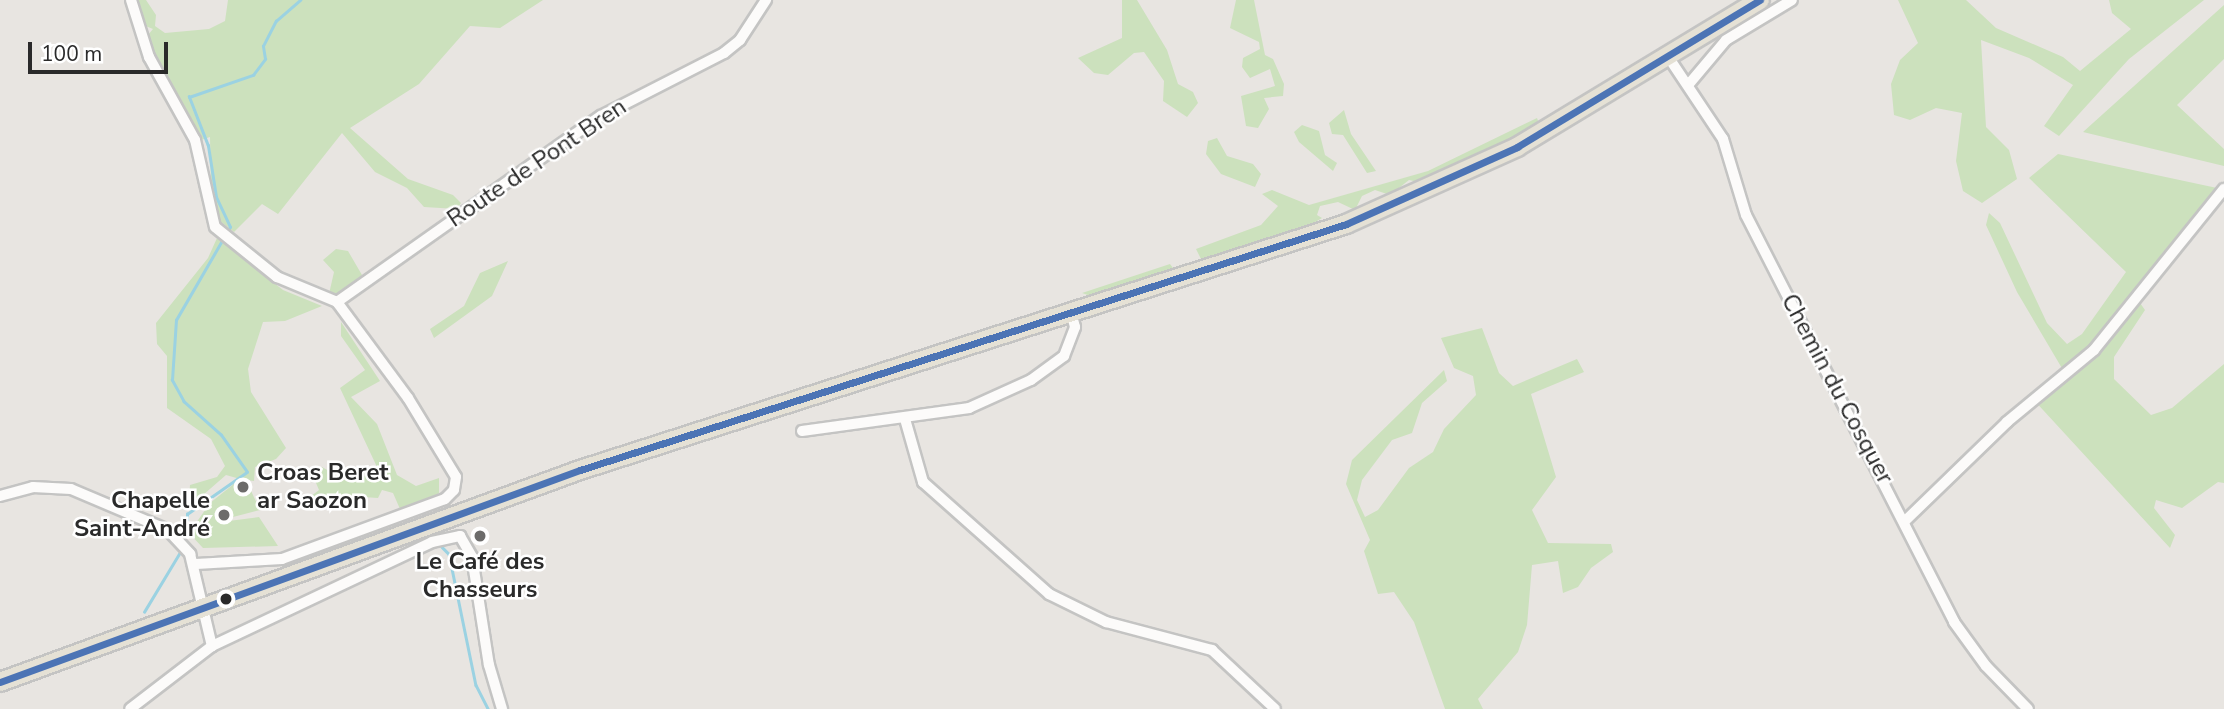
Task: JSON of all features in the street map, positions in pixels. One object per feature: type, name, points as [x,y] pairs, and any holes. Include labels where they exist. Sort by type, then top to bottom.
[{"type":"main road","points":[[0,682],[662,444],[1391,206],[1517,147],[1669,58],[1760,0]]},
{"type":"street","points":[[131,0],[149,57],[195,140],[215,227],[277,277],[337,302],[414,408],[452,467],[456,484],[450,495],[431,505],[273,561]]},
{"type":"street","name":"Route de Pont Bren","points":[[337,302],[593,121],[724,53],[747,31],[766,0]]},
{"type":"street","points":[[1689,84],[1726,40],[1792,0]]},
{"type":"street","name":"Chemin du Cosquer","points":[[1669,58],[1689,84],[1723,139],[1734,189],[1761,246],[1969,643],[2028,709]]},
{"type":"street","points":[[1906,520],[2007,422],[2094,350],[2224,190]]},
{"type":"street","points":[[802,432],[969,408],[1046,371],[1064,356],[1073,338],[1071,312]]},
{"type":"street","points":[[905,419],[923,482],[1049,594],[1107,622],[1212,650],[1275,709]]},
{"type":"street","points":[[0,496],[44,486],[86,494],[172,533],[196,564],[201,608],[212,646]]},
{"type":"street","points":[[130,709],[143,705],[212,646],[432,542],[460,537],[472,557],[489,665],[502,709]]},
{"type":"street","points":[[196,564],[273,561],[314,567]]},
{"type":"green space","points":[[136,0],[146,0],[156,15],[155,26],[165,33],[209,29],[225,21],[228,0],[543,0],[500,28],[470,26],[419,84],[350,128],[408,179],[453,195],[461,203],[457,209],[424,207],[407,188],[375,172],[342,133],[278,214],[262,204],[234,232],[220,221],[211,189],[210,137],[201,140],[155,61],[148,35],[153,29],[143,25]]},
{"type":"green space","points":[[1122,0],[1137,0],[1167,50],[1178,84],[1193,92],[1198,103],[1187,117],[1163,101],[1164,81],[1144,52],[1134,53],[1108,75],[1094,73],[1078,58],[1122,38]]},
{"type":"green space","points":[[1236,0],[1254,0],[1265,55],[1273,59],[1284,84],[1283,96],[1264,98],[1269,109],[1258,128],[1246,126],[1241,96],[1275,86],[1270,69],[1250,78],[1242,67],[1243,58],[1260,49],[1259,42],[1230,28]]},
{"type":"green space","points":[[1898,0],[1966,0],[1996,28],[2063,57],[2080,71],[2131,29],[2112,13],[2109,0],[2204,0],[2129,59],[2059,136],[2044,126],[2073,85],[2029,58],[1981,40],[1986,127],[2009,150],[2017,179],[1982,203],[1963,191],[1956,161],[1962,113],[1936,108],[1910,120],[1894,115],[1891,84],[1900,60],[1918,43]]},
{"type":"green space","points":[[2224,5],[2224,59],[2177,105],[2224,149],[2224,166],[2083,132]]},
{"type":"green space","points":[[1344,110],[1351,134],[1376,171],[1367,173],[1343,135],[1332,134],[1329,123]]},
{"type":"green space","points":[[1537,118],[1540,126],[1531,131],[1418,182],[1409,180],[1390,195],[1375,190],[1362,196],[1355,210],[1338,202],[1320,206],[1317,215],[1322,218],[1300,231],[1202,261],[1196,249],[1261,225],[1278,206],[1262,194],[1272,190],[1309,205],[1428,171]]},
{"type":"green space","points":[[1302,125],[1319,131],[1325,155],[1337,163],[1333,171],[1299,142],[1294,132]]},
{"type":"green space","points":[[1217,138],[1227,156],[1253,164],[1261,174],[1255,187],[1221,174],[1206,154],[1208,141]]},
{"type":"green space","points":[[2058,154],[2217,188],[2133,293],[2145,310],[2114,357],[2114,379],[2151,415],[2172,408],[2224,364],[2224,483],[2218,482],[2182,508],[2156,500],[2154,508],[2175,535],[2170,548],[2032,398],[2063,370],[2017,292],[1986,225],[1989,213],[2000,223],[2047,323],[2067,344],[2082,334],[2126,272],[2029,178]]},
{"type":"green space","points":[[217,238],[283,290],[322,306],[285,321],[263,322],[248,369],[251,392],[286,448],[276,459],[255,467],[254,481],[246,480],[260,510],[233,517],[230,509],[214,513],[221,522],[259,517],[278,546],[203,548],[189,533],[210,503],[240,479],[226,475],[195,502],[189,499],[190,485],[217,477],[225,466],[211,439],[167,408],[167,356],[157,344],[156,323],[208,258]]},
{"type":"green space","points":[[336,249],[348,251],[362,275],[338,296],[329,294],[334,272],[323,260]]},
{"type":"green space","points":[[508,261],[492,296],[434,338],[430,329],[464,306],[480,273]]},
{"type":"green space","points":[[1170,264],[1173,268],[1152,279],[1091,296],[1082,293]]},
{"type":"green space","points":[[341,322],[380,381],[351,397],[377,424],[397,475],[416,486],[439,478],[439,493],[421,506],[400,509],[393,493],[382,490],[378,498],[348,496],[311,508],[302,503],[319,490],[311,471],[322,467],[345,480],[360,479],[377,467],[340,388],[365,370],[341,336]]},
{"type":"green space","points":[[1482,328],[1499,373],[1513,386],[1577,359],[1584,372],[1531,394],[1556,477],[1532,510],[1548,543],[1611,544],[1613,552],[1591,568],[1578,587],[1563,593],[1558,561],[1532,565],[1527,625],[1518,652],[1478,699],[1483,709],[1445,709],[1414,622],[1394,592],[1378,594],[1364,551],[1370,540],[1346,484],[1352,460],[1444,370],[1447,381],[1422,403],[1412,433],[1392,440],[1362,480],[1357,500],[1365,517],[1378,510],[1409,468],[1433,452],[1444,429],[1476,395],[1473,376],[1454,368],[1441,338]]},
{"type":"waterway","points":[[226,233],[230,227],[216,197],[208,146],[189,97],[253,75],[265,59],[263,46],[276,21],[300,0]]},
{"type":"waterway","points":[[187,520],[187,514],[247,472],[221,435],[184,402],[172,380],[176,320],[223,239]]},
{"type":"waterway","points":[[442,547],[449,554],[476,685],[488,709]]},
{"type":"waterway","points":[[144,612],[182,549]]},
{"type":"transit line","points":[[0,682],[580,470],[1346,224],[1517,147],[1760,0]]},
{"type":"place","name":"Croas Beret ar Saozon","points":[[243,487]]},
{"type":"place","name":"Chapelle Saint-André","points":[[224,515]]},
{"type":"place","name":"Le Café des Chasseurs","points":[[480,536]]}]
